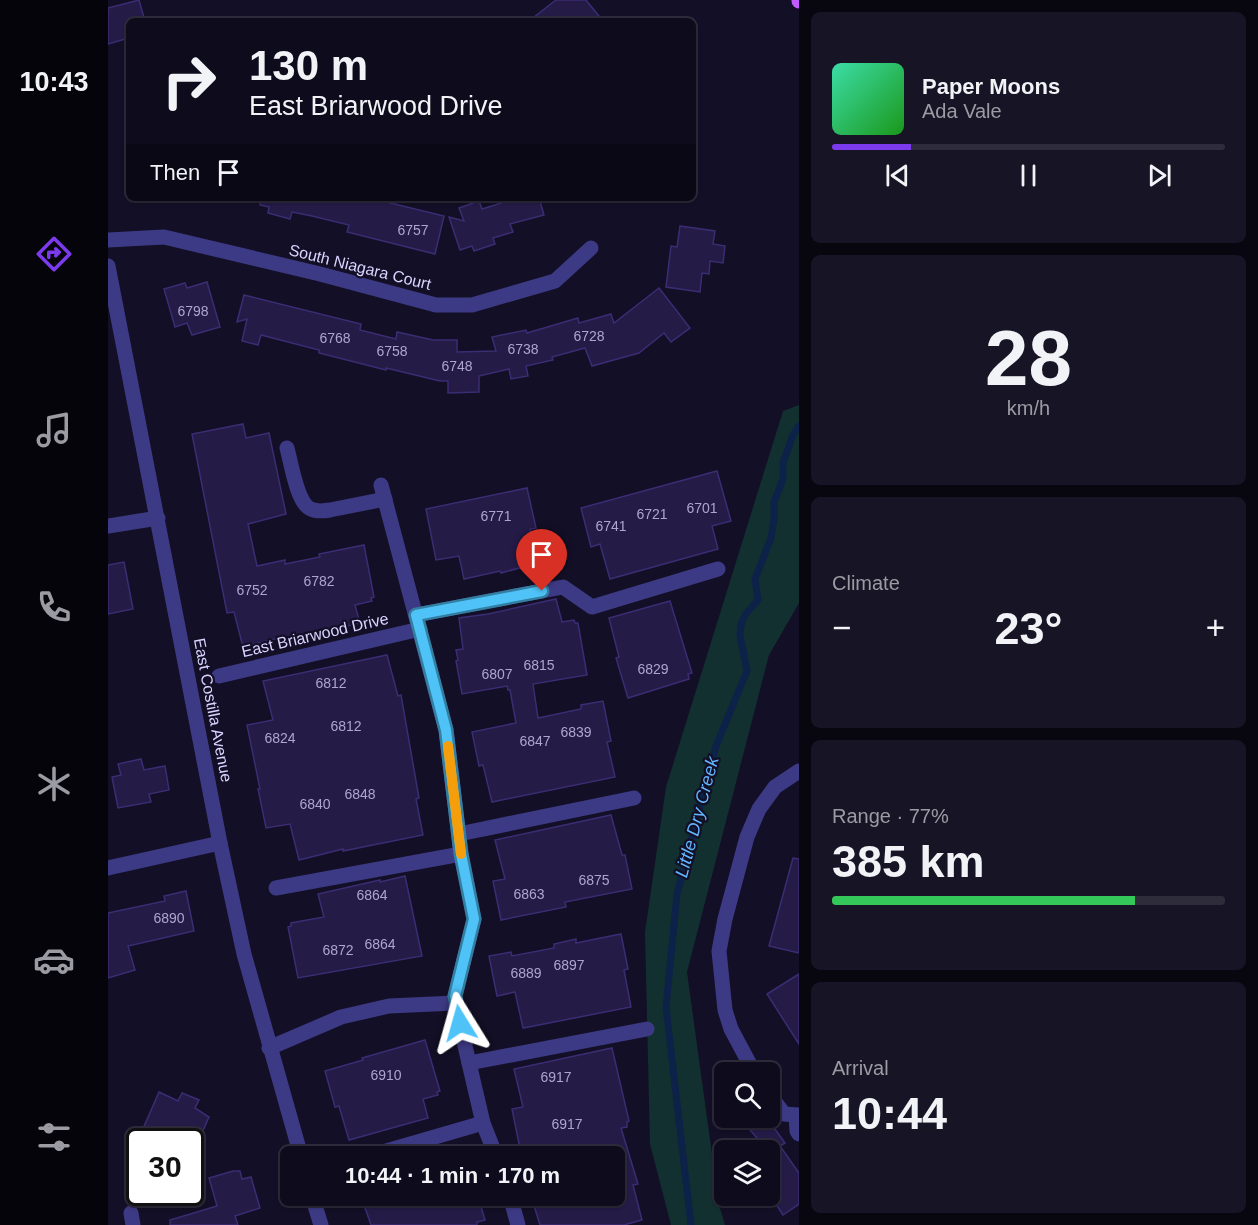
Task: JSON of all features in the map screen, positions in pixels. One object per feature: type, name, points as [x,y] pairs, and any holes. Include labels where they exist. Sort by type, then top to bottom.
[{"type":"street","name":"South Niagara Court","points":[[108,240],[164,237],[320,274],[436,305],[472,305],[555,281],[591,248]]},
{"type":"street","name":"East Costilla Avenue","points":[[108,266],[220,843],[244,954],[298,1146]]},
{"type":"street","points":[[287,448],[301,500],[309,509],[321,512],[383,492],[446,730],[461,854],[474,919],[455,1003],[483,1123],[491,1146]]},
{"type":"street","points":[[108,526],[158,518]]},
{"type":"street","name":"East Briarwood Drive","points":[[219,676],[418,622],[563,587],[592,607],[718,570]]},
{"type":"street","points":[[749,1062],[731,1029],[725,1010],[719,951],[725,919],[747,837],[759,809],[775,787],[799,771]]},
{"type":"street","points":[[459,834],[634,798]]},
{"type":"street","points":[[108,868],[220,843]]},
{"type":"street","points":[[276,888],[461,854]]},
{"type":"street","points":[[269,1048],[341,1017],[379,1008],[418,1003],[455,1003]]},
{"type":"street","points":[[469,1063],[647,1029]]},
{"type":"street","points":[[780,1109],[784,1114],[797,1115],[799,1134]]},
{"type":"street","points":[[404,1146],[483,1123]]},
{"type":"street","points":[[315,1206],[321,1225]]},
{"type":"street","points":[[513,1206],[518,1225]]},
{"type":"green space","points":[[799,405],[799,603],[769,655],[687,972],[714,1169],[714,1206],[719,1206],[725,1225],[671,1225],[650,1144],[645,932],[666,787],[783,411]]},
{"type":"building","points":[[139,0],[144,18],[126,18],[126,39],[108,44],[108,8]]},
{"type":"building","points":[[556,0],[586,0],[601,18],[533,18]]},
{"type":"building","points":[[261,201],[382,201],[444,216],[435,254],[347,232],[349,225],[292,212],[290,219],[268,213],[269,207],[260,205]]},
{"type":"building","points":[[479,201],[482,209],[507,201],[540,201],[544,215],[510,224],[513,232],[493,238],[495,244],[474,251],[472,246],[460,250],[449,217],[464,221],[459,208]]},
{"type":"building","points":[[680,226],[715,231],[713,244],[725,246],[723,263],[710,261],[709,274],[702,273],[700,292],[666,287],[671,246],[677,247]]},
{"type":"building","points":[[207,282],[220,327],[192,335],[187,323],[175,327],[164,289],[185,283],[187,288]]},
{"type":"building","points":[[659,288],[690,328],[671,342],[664,333],[639,353],[592,366],[585,348],[552,357],[553,360],[526,366],[528,376],[511,379],[509,369],[479,376],[479,392],[448,393],[448,381],[386,368],[386,370],[261,335],[258,345],[242,341],[247,319],[237,322],[244,295],[361,324],[360,330],[396,339],[397,332],[433,340],[457,340],[457,352],[496,351],[492,337],[526,330],[527,333],[578,318],[579,323],[611,314],[614,323]]},
{"type":"building","points":[[243,424],[246,438],[269,433],[286,514],[248,524],[257,566],[285,560],[285,564],[364,545],[374,597],[371,598],[372,601],[355,605],[360,623],[243,647],[234,612],[227,613],[192,434]]},
{"type":"building","points":[[717,471],[731,521],[712,526],[718,549],[610,579],[600,544],[591,547],[581,508]]},
{"type":"building","points":[[527,488],[536,528],[530,529],[538,563],[501,573],[500,571],[464,579],[459,556],[436,560],[426,509]]},
{"type":"building","points":[[124,562],[133,609],[108,614],[108,565]]},
{"type":"building","points":[[556,599],[562,622],[574,620],[578,623],[587,675],[533,684],[538,718],[581,709],[581,705],[603,701],[611,741],[607,742],[615,777],[492,802],[483,765],[479,766],[472,732],[516,723],[510,690],[507,686],[462,694],[456,661],[458,660],[456,650],[463,649],[459,618]]},
{"type":"building","points":[[670,601],[692,673],[688,674],[689,679],[628,698],[616,658],[619,657],[609,618]]},
{"type":"building","points":[[387,655],[398,696],[401,695],[423,835],[343,851],[343,849],[299,860],[290,824],[266,828],[258,789],[260,789],[247,725],[273,720],[263,681]]},
{"type":"building","points":[[141,759],[144,770],[165,766],[169,790],[149,794],[151,802],[118,808],[112,777],[121,775],[118,764]]},
{"type":"building","points":[[611,815],[622,855],[625,855],[632,889],[565,902],[566,907],[501,920],[493,881],[505,879],[495,840]]},
{"type":"building","points":[[793,858],[799,859],[799,953],[769,946]]},
{"type":"building","points":[[405,876],[422,956],[298,978],[288,927],[291,923],[324,917],[318,894]]},
{"type":"building","points":[[186,891],[194,931],[128,946],[135,970],[108,978],[108,913],[165,901],[164,896]]},
{"type":"building","points":[[621,934],[628,969],[624,970],[631,1007],[523,1028],[515,992],[497,996],[489,956],[511,952],[512,956],[554,948],[554,944],[576,939],[576,943]]},
{"type":"building","points":[[799,974],[799,1044],[767,994]]},
{"type":"building","points":[[425,1040],[440,1091],[437,1092],[438,1095],[423,1099],[428,1118],[349,1140],[339,1106],[335,1107],[325,1071]]},
{"type":"building","points":[[612,1048],[629,1121],[627,1127],[621,1128],[638,1184],[633,1185],[642,1220],[624,1225],[540,1225],[534,1206],[625,1206],[625,1146],[519,1146],[512,1109],[523,1107],[514,1069]]},
{"type":"building","points":[[159,1092],[178,1101],[182,1093],[199,1100],[195,1108],[209,1117],[204,1128],[143,1128]]},
{"type":"building","points":[[748,1128],[774,1128],[785,1143],[780,1146],[780,1140],[759,1140]]},
{"type":"building","points":[[780,1146],[799,1173],[799,1204],[783,1215],[777,1206],[780,1206]]},
{"type":"building","points":[[240,1171],[242,1179],[251,1177],[260,1208],[235,1216],[238,1225],[170,1225],[170,1220],[217,1206],[209,1178]]},
{"type":"building","points":[[364,1206],[481,1206],[485,1220],[477,1222],[477,1225],[371,1225]]},
{"type":"waterway","name":"Little Dry Creek","points":[[691,1225],[666,1007],[677,894],[716,746],[747,671],[740,635],[741,625],[745,615],[758,600],[755,579],[771,538],[774,502],[783,479],[783,463],[793,435],[799,426]]},
{"type":"slow traffic","points":[[448,746],[461,854]]},
{"type":"route","points":[[460,1023],[455,996],[474,919],[461,854],[446,730],[416,615],[542,591]]}]
